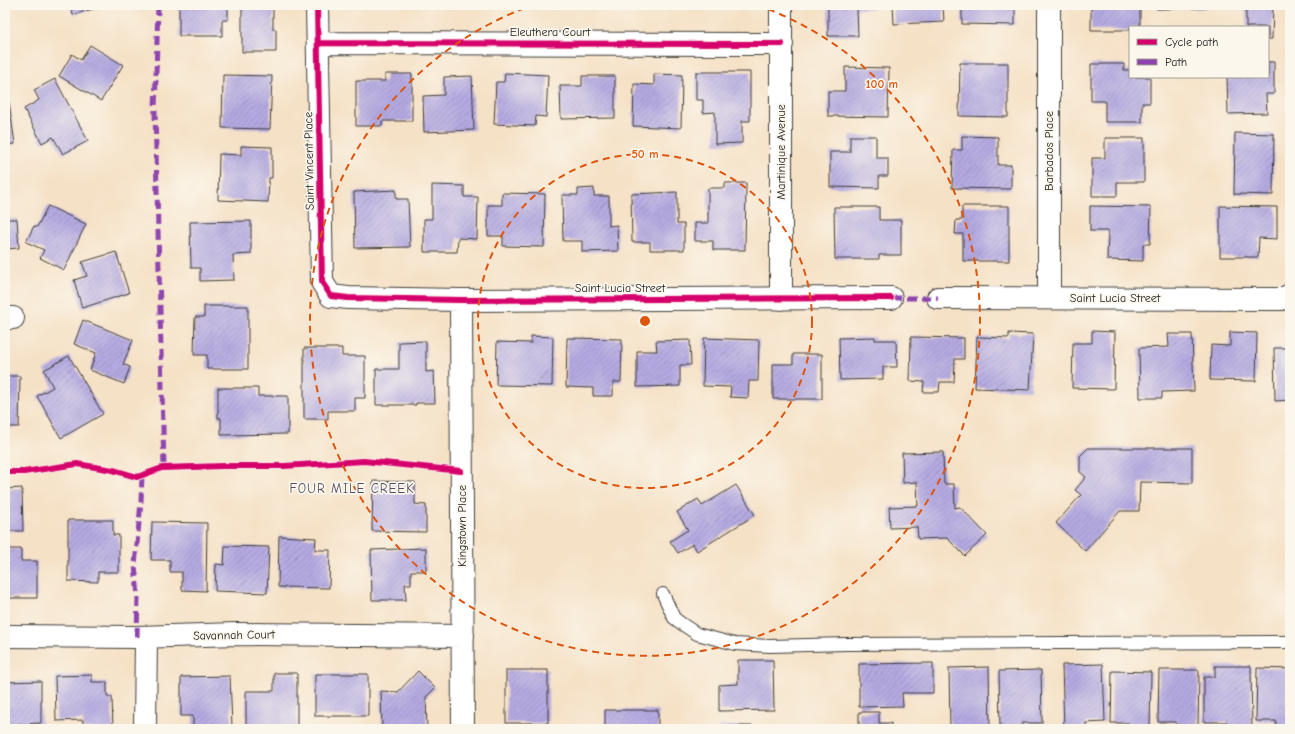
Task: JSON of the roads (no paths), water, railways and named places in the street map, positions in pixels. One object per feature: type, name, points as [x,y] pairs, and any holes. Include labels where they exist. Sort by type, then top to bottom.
[{"type":"street","name":"Saint Vincent Place","points":[[317,5],[322,282],[330,296],[348,298]]},
{"type":"street","name":"Martinique Avenue","points":[[781,5],[781,299]]},
{"type":"street","name":"Barbados Place","points":[[1049,5],[1049,298]]},
{"type":"street","name":"Eleuthera Court","points":[[318,43],[782,44]]},
{"type":"street","name":"Saint Lucia Street","points":[[348,298],[461,300],[891,298]]},
{"type":"street","name":"Saint Lucia Street","points":[[938,298],[1049,298],[1286,303]]},
{"type":"street","name":"Kingstown Place","points":[[461,300],[463,729]]},
{"type":"street","name":"Savannah Court","points":[[5,636],[146,637],[237,634],[462,636]]},
{"type":"street","points":[[145,729],[146,637]]},
{"type":"lane","points":[[663,594],[674,618],[682,624],[697,634],[735,644],[770,646],[846,644],[1290,642]]},
{"type":"district","name":"FOUR MILE CREEK","points":[[352,488]]}]
